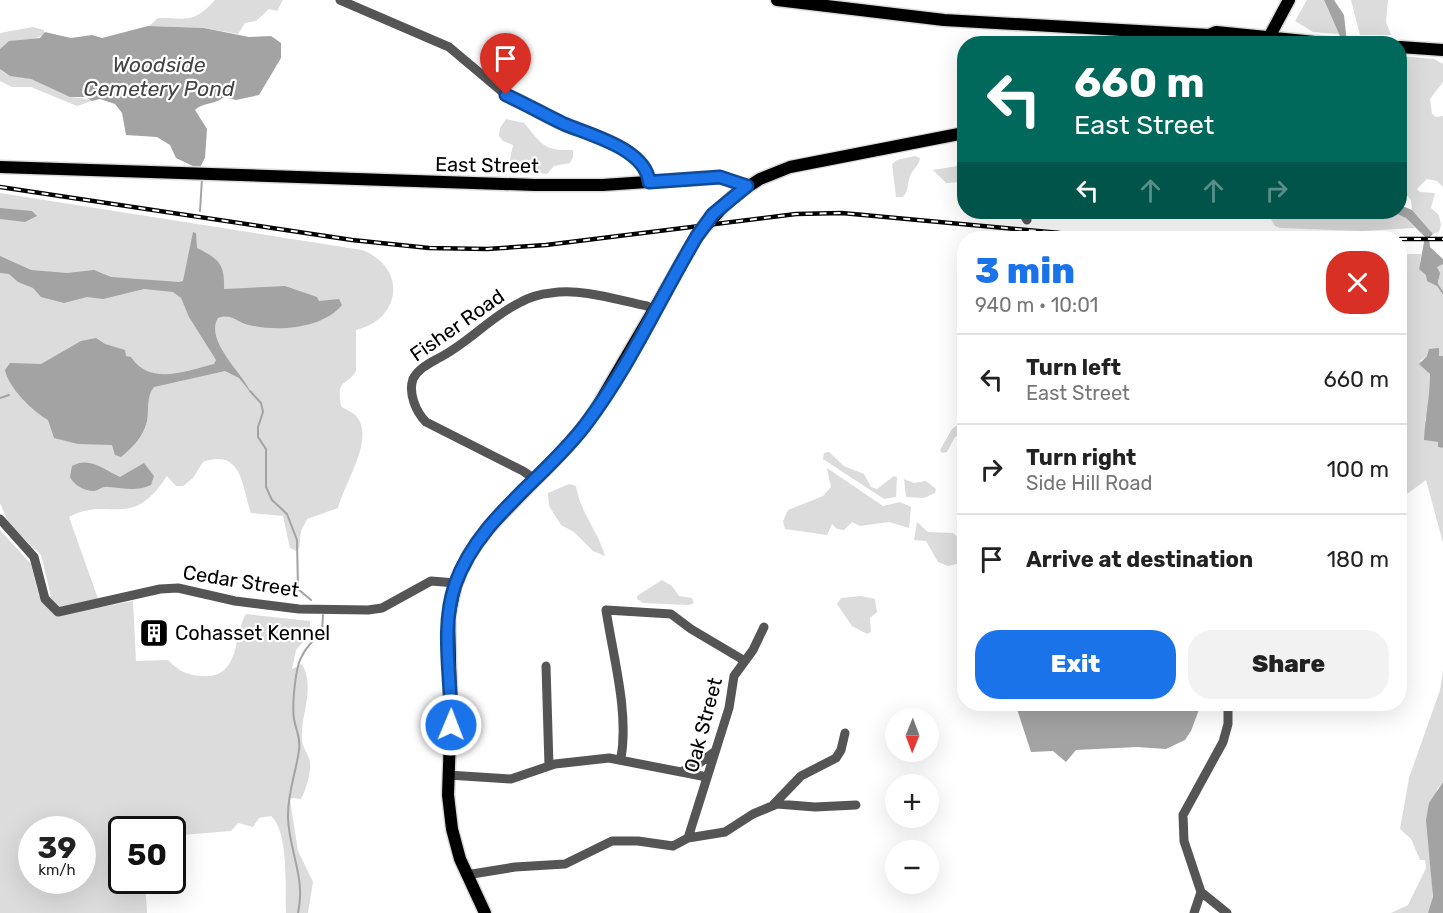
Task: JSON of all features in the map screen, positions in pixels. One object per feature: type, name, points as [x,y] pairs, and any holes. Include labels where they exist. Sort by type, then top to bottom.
[{"type":"main road","points":[[777,0],[952,21],[1160,36]]},
{"type":"main road","points":[[1269,36],[1286,2]]},
{"type":"main road","points":[[1216,36],[1216,32],[1238,36]]},
{"type":"main road","points":[[1407,47],[1443,50]]},
{"type":"main road","points":[[484,913],[466,875],[452,829],[448,775],[451,706],[448,626],[456,583],[481,537],[536,480],[595,412],[701,230],[733,196],[773,173],[796,165],[957,134]]},
{"type":"main road","name":"East Street","points":[[0,167],[395,183],[582,186],[720,177],[747,186]]},
{"type":"main road","points":[[720,177],[733,196]]},
{"type":"street","points":[[340,0],[449,47],[506,95],[621,148],[645,170],[649,182]]},
{"type":"street","name":"Fisher Road","points":[[536,480],[524,471],[426,422],[419,413],[413,397],[412,383],[417,374],[431,362],[479,333],[512,307],[536,296],[555,292],[573,292],[647,306],[655,310]]},
{"type":"street","name":"Cedar Street","points":[[0,519],[34,557],[45,599],[50,607],[60,612],[94,602],[170,588],[191,589],[235,601],[307,610],[374,609],[431,582],[456,583]]},
{"type":"street","points":[[621,758],[624,740],[621,705],[606,610],[671,614],[744,661]]},
{"type":"street","name":"Oak Street","points":[[688,838],[717,750],[730,704],[734,676],[762,636],[764,627]]},
{"type":"street","points":[[546,666],[549,766]]},
{"type":"street","points":[[1227,913],[1201,892],[1184,841],[1182,821],[1186,806],[1223,742],[1230,711]]},
{"type":"street","points":[[773,806],[801,776],[836,758],[842,750],[845,733]]},
{"type":"street","points":[[681,771],[697,765],[717,750]]},
{"type":"street","points":[[448,775],[511,779],[549,766],[621,758],[707,777]]},
{"type":"street","points":[[466,875],[515,867],[565,864],[612,841],[639,841],[670,846],[688,838],[725,832],[753,814],[773,806],[856,805]]},
{"type":"street","points":[[1194,913],[1201,892]]},
{"type":"shaded area","points":[[215,0],[283,0],[277,11],[269,9],[256,21],[245,23],[238,34],[204,28],[149,26],[158,18],[183,19],[195,16]]},
{"type":"shaded area","points":[[1307,0],[1324,0],[1339,34],[1313,32],[1295,21]]},
{"type":"shaded area","points":[[1351,0],[1388,0],[1386,22],[1391,35],[1360,35]]},
{"type":"shaded area","points":[[33,27],[44,30],[44,34],[5,44],[0,49],[0,33]]},
{"type":"shaded area","points":[[1407,57],[1434,59],[1443,64],[1443,82],[1430,99],[1432,114],[1436,117],[1443,116],[1443,187],[1437,181],[1427,179],[1417,189],[1420,192],[1435,193],[1431,208],[1439,215],[1441,225],[1439,232],[1433,234],[1412,210],[1411,200],[1407,195]]},
{"type":"shaded area","points":[[0,69],[7,74],[31,79],[69,96],[92,101],[77,106],[31,87],[12,87],[0,81]]},
{"type":"shaded area","points":[[506,119],[524,123],[544,145],[555,149],[573,150],[570,163],[554,166],[547,174],[540,173],[529,160],[521,171],[512,173],[508,169],[513,145],[503,141],[499,136],[500,128]]},
{"type":"shaded area","points":[[915,156],[920,158],[910,176],[906,192],[903,197],[896,197],[892,164],[897,160]]},
{"type":"shaded area","points":[[957,166],[957,182],[946,183],[933,170]]},
{"type":"shaded area","points":[[0,193],[362,250],[377,258],[387,268],[392,280],[393,292],[390,304],[383,315],[371,324],[356,330],[356,371],[341,386],[340,391],[341,406],[354,414],[361,425],[361,448],[357,461],[338,508],[307,519],[301,531],[299,548],[296,551],[290,548],[283,516],[251,513],[239,473],[233,465],[216,459],[203,462],[193,478],[183,486],[176,486],[167,476],[154,493],[142,503],[131,508],[96,509],[69,517],[101,607],[133,601],[136,661],[168,660],[187,673],[201,676],[214,675],[224,671],[230,663],[246,614],[310,621],[310,634],[296,650],[292,669],[302,664],[308,683],[302,741],[310,760],[310,772],[301,799],[292,798],[290,800],[298,851],[313,882],[308,913],[286,913],[286,876],[281,834],[271,816],[259,818],[253,827],[238,823],[231,831],[186,835],[186,816],[108,816],[108,894],[146,894],[147,913],[0,913],[0,530],[31,564],[39,596],[51,596],[41,555],[9,524],[0,503]]},
{"type":"shaded area","points":[[1271,219],[1407,219],[1415,228],[1362,231],[1275,226]]},
{"type":"shaded area","points":[[1407,254],[1421,254],[1419,269],[1443,264],[1443,356],[1427,356],[1420,361],[1430,374],[1430,408],[1425,420],[1439,442],[1438,447],[1443,448],[1443,543],[1426,480],[1407,494]]},
{"type":"shaded area","points":[[957,425],[957,436],[947,452],[942,453],[940,450],[952,429]]},
{"type":"shaded area","points":[[829,452],[844,466],[864,474],[871,487],[877,489],[894,476],[897,477],[896,497],[884,499],[823,459],[824,453]]},
{"type":"shaded area","points":[[827,468],[883,506],[900,502],[911,507],[909,528],[889,522],[860,526],[852,522],[844,530],[837,529],[832,524],[827,535],[785,529],[783,521],[788,510],[823,496],[831,487]]},
{"type":"shaded area","points":[[904,479],[914,483],[926,481],[936,489],[935,493],[924,498],[906,497]]},
{"type":"shaded area","points":[[569,484],[576,486],[581,504],[605,556],[593,551],[574,532],[561,525],[549,506],[548,493]]},
{"type":"shaded area","points":[[917,522],[928,532],[953,533],[957,536],[957,564],[948,566],[938,562],[926,541],[914,540]]},
{"type":"shaded area","points":[[662,580],[672,586],[679,596],[692,598],[694,603],[689,605],[643,603],[637,599],[637,596]]},
{"type":"shaded area","points":[[861,596],[875,599],[877,612],[870,618],[871,632],[867,634],[852,626],[837,604],[841,598]]},
{"type":"shaded area","points":[[1443,670],[1443,782],[1437,789],[1431,864],[1433,904],[1428,913],[1391,913],[1408,905],[1426,868],[1425,860],[1420,860],[1411,839],[1400,829],[1409,778],[1440,690]]},
{"type":"water","points":[[1324,0],[1334,0],[1344,15],[1346,36],[1340,36]]},
{"type":"water","name":"Woodside Cemetery Pond","points":[[148,26],[204,28],[249,37],[271,36],[281,43],[281,58],[259,95],[236,100],[224,97],[195,110],[207,129],[205,158],[199,169],[176,158],[170,145],[157,137],[126,135],[122,113],[115,104],[100,99],[92,101],[85,97],[70,97],[31,79],[10,76],[0,69],[0,49],[9,41],[40,38],[45,32],[71,38],[92,35],[102,38]]},
{"type":"water","points":[[0,208],[32,211],[37,216],[25,222],[0,219]]},
{"type":"water","points":[[1407,208],[1412,210],[1433,234],[1429,238],[1430,247],[1443,259],[1443,264],[1437,267],[1440,273],[1437,286],[1427,281],[1426,275],[1419,269],[1425,237],[1407,219]]},
{"type":"water","points":[[193,232],[196,233],[197,248],[215,259],[222,268],[224,289],[285,286],[317,297],[319,301],[339,299],[342,305],[323,319],[298,327],[260,327],[244,324],[230,317],[218,318],[215,327],[220,347],[251,393],[239,378],[225,371],[154,387],[149,399],[147,421],[143,432],[134,445],[121,457],[115,455],[112,445],[78,444],[54,438],[48,420],[29,405],[11,384],[5,370],[10,363],[41,364],[81,341],[96,338],[105,344],[125,350],[126,356],[131,357],[139,366],[158,374],[180,373],[214,364],[216,360],[189,317],[181,298],[173,292],[144,289],[103,299],[87,297],[64,303],[41,297],[33,288],[18,282],[9,274],[0,273],[0,256],[31,270],[67,273],[94,270],[111,277],[179,282],[183,281]]},
{"type":"water","points":[[1439,348],[1439,356],[1443,356],[1443,448],[1438,447],[1438,442],[1424,440],[1430,374],[1419,364],[1427,356],[1429,349]]},
{"type":"water","points":[[79,463],[97,465],[120,477],[144,463],[154,476],[151,485],[140,488],[106,487],[90,491],[77,485],[70,477],[72,466]]},
{"type":"water","points":[[1018,711],[1198,711],[1185,740],[1166,749],[1137,747],[1076,750],[1066,762],[1053,751],[1031,752]]},
{"type":"water","points":[[1443,782],[1443,913],[1428,913],[1433,897],[1426,820],[1429,803]]},
{"type":"waterway","points":[[200,211],[202,179]]},
{"type":"waterway","points":[[1437,284],[1443,293]]},
{"type":"waterway","points":[[250,391],[261,403],[263,412],[258,427],[258,437],[266,449],[266,487],[272,500],[287,514],[297,540],[298,589],[311,600]]},
{"type":"waterway","points":[[0,398],[9,395]]},
{"type":"waterway","points":[[298,913],[299,876],[288,818],[299,745],[293,713],[294,696],[300,661],[306,649],[322,631],[323,615]]},
{"type":"railway","points":[[0,187],[352,240],[429,248],[487,249],[546,245],[796,214],[842,213],[1038,231]]},
{"type":"railway","points":[[1407,239],[1443,239]]},
{"type":"place","name":"Cohasset Kennel","points":[[154,633]]},
{"type":"route","points":[[451,725],[449,617],[456,583],[470,553],[488,529],[584,427],[613,383],[697,236],[713,214],[732,196],[747,186],[720,177],[649,182],[645,170],[621,148],[506,95]]}]
